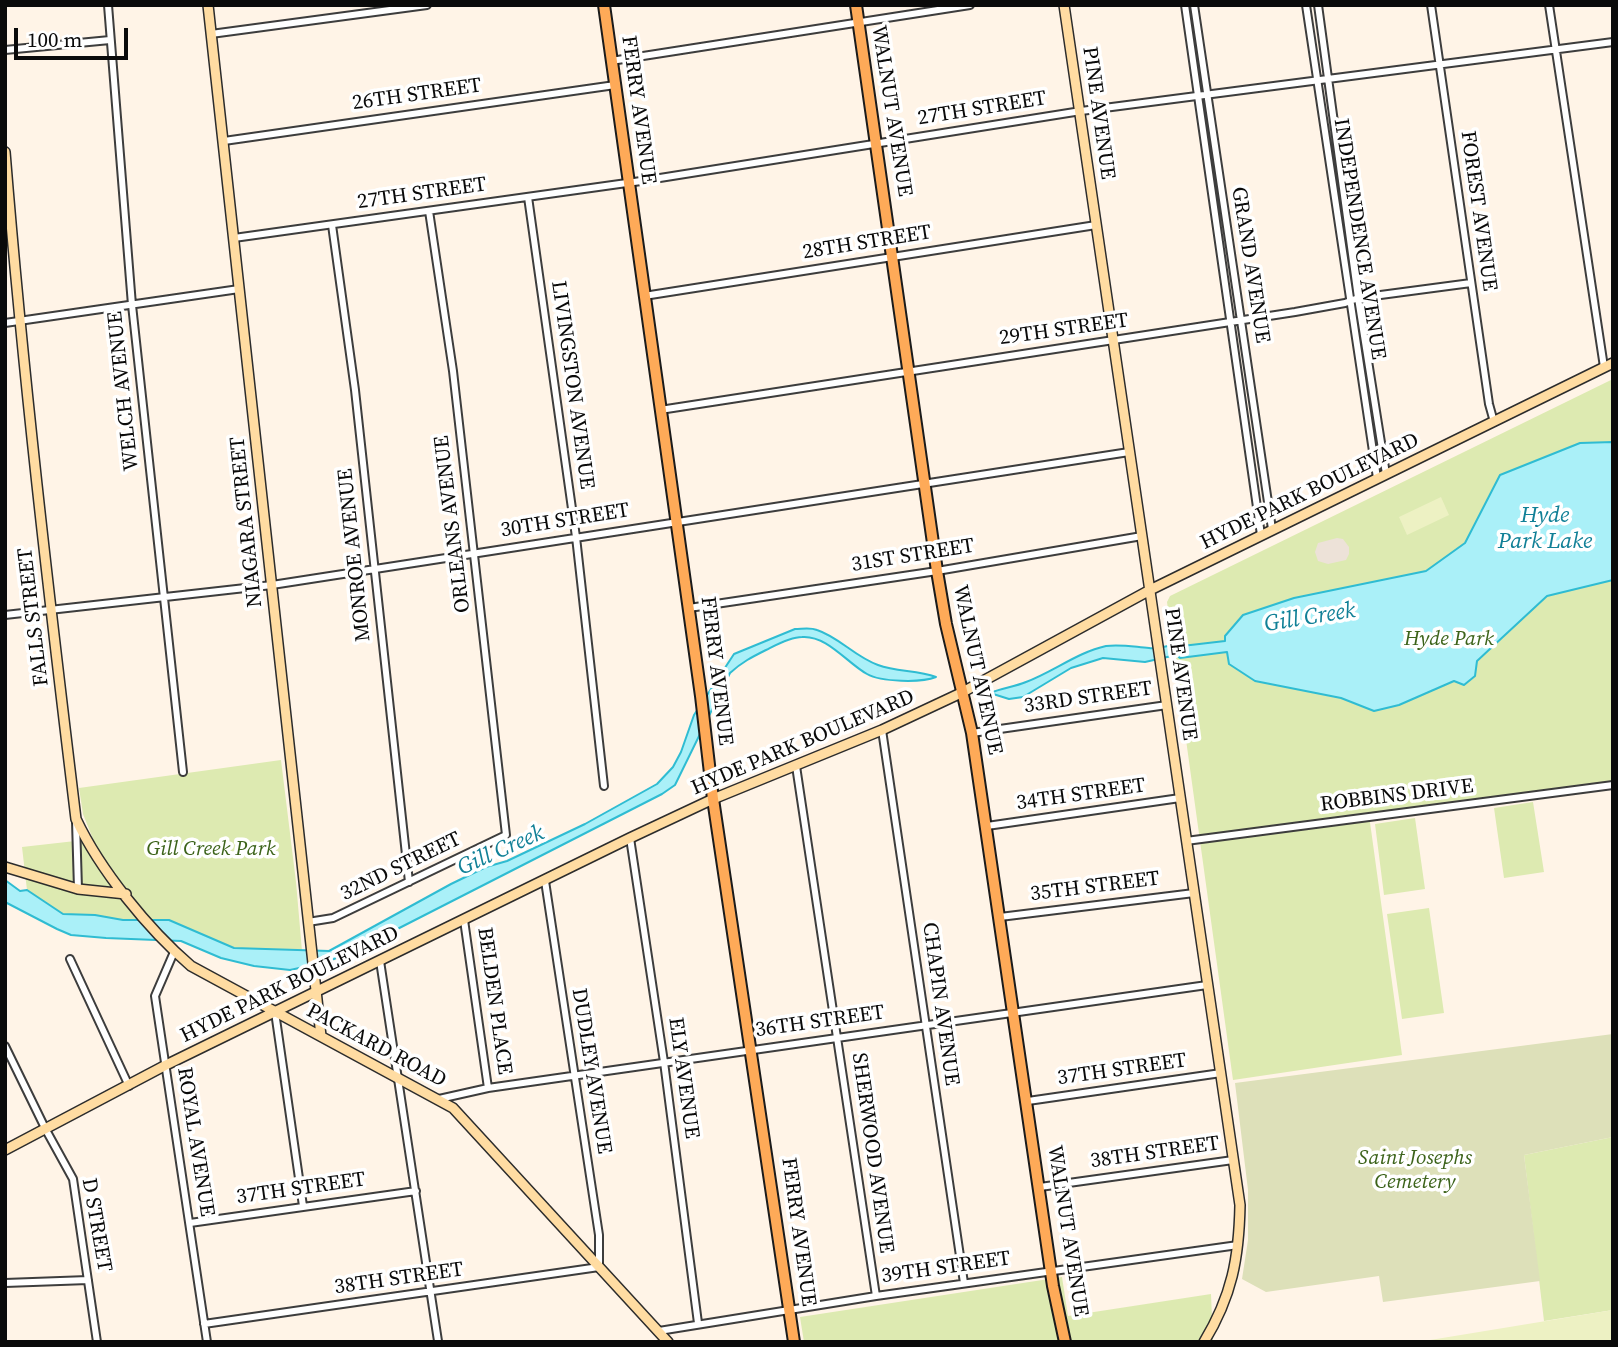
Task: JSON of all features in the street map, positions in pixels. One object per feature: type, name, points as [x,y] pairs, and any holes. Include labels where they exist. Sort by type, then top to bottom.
[{"type":"main road","name":"NIAGARA STREET","points":[[208,5],[321,1036]]},
{"type":"main road","name":"FERRY AVENUE","points":[[604,5],[689,608],[713,799],[794,1342]]},
{"type":"main road","name":"WALNUT AVENUE","points":[[856,5],[937,570],[946,624],[972,733],[1051,1271],[1065,1342]]},
{"type":"main road","name":"PINE AVENUE","points":[[1065,5],[1240,1205],[1240,1245],[1231,1283],[1204,1342]]},
{"type":"main road","name":"FALLS STREET","points":[[5,152],[19,321],[76,820],[89,846],[126,894]]},
{"type":"main road","name":"HYDE PARK BOULEVARD","points":[[5,1150],[166,1065],[630,838],[713,799],[882,730],[961,692],[1150,590],[1608,365]]},
{"type":"main road","points":[[5,867],[78,889],[126,894]]},
{"type":"main road","name":"PACKARD ROAD","points":[[126,894],[165,942],[191,966],[439,1098],[453,1108],[668,1342]]},
{"type":"street","name":"WELCH AVENUE","points":[[108,5],[132,305],[183,772]]},
{"type":"street","points":[[211,34],[427,5]]},
{"type":"street","points":[[611,61],[971,5]]},
{"type":"street","points":[[1185,5],[1261,535]]},
{"type":"street","name":"GRAND AVENUE","points":[[1194,5],[1272,529]]},
{"type":"street","name":"INDEPENDENCE AVENUE","points":[[1306,5],[1350,301],[1381,476]]},
{"type":"street","name":"INDEPENDENCE AVENUE","points":[[1318,5],[1381,476]]},
{"type":"street","name":"FOREST AVENUE","points":[[1431,5],[1489,404],[1494,422]]},
{"type":"street","points":[[1549,5],[1608,365]]},
{"type":"street","points":[[5,50],[110,40]]},
{"type":"street","name":"27TH STREET","points":[[234,239],[629,183],[1081,111],[1613,42]]},
{"type":"street","name":"26TH STREET","points":[[224,141],[615,85]]},
{"type":"street","name":"LIVINGSTON AVENUE","points":[[528,197],[576,537],[604,786]]},
{"type":"street","name":"ORLEANS AVENUE","points":[[429,211],[453,371],[506,835]]},
{"type":"street","name":"MONROE AVENUE","points":[[332,225],[355,390],[409,882]]},
{"type":"street","name":"28TH STREET","points":[[644,296],[1096,225]]},
{"type":"street","name":"29TH STREET","points":[[660,410],[1295,312],[1358,298],[1471,283]]},
{"type":"street","points":[[5,323],[239,289]]},
{"type":"street","name":"30TH STREET","points":[[5,615],[272,584],[1129,452]]},
{"type":"street","name":"31ST STREET","points":[[689,608],[1142,536]]},
{"type":"street","name":"33RD STREET","points":[[972,733],[1167,705]]},
{"type":"street","name":"CHAPIN AVENUE","points":[[882,730],[964,1283]]},
{"type":"street","name":"SHERWOOD AVENUE","points":[[796,766],[876,1296]]},
{"type":"street","name":"ROBBINS DRIVE","points":[[1186,841],[1613,785]]},
{"type":"street","name":"34TH STREET","points":[[987,826],[1180,798]]},
{"type":"street","points":[[76,820],[78,889]]},
{"type":"street","name":"32ND STREET","points":[[308,922],[333,918],[506,835]]},
{"type":"street","name":"ELY AVENUE","points":[[630,838],[664,1062],[698,1324]]},
{"type":"street","name":"DUDLEY AVENUE","points":[[545,881],[599,1235],[599,1267]]},
{"type":"street","name":"35TH STREET","points":[[1000,917],[1194,893]]},
{"type":"street","name":"BELDEN PLACE","points":[[464,920],[488,1088]]},
{"type":"street","name":"ROYAL AVENUE","points":[[174,951],[155,996],[207,1342]]},
{"type":"street","points":[[70,959],[129,1086]]},
{"type":"street","points":[[380,961],[438,1342]]},
{"type":"street","name":"36TH STREET","points":[[439,1098],[488,1088],[752,1049],[1207,985]]},
{"type":"street","points":[[275,1012],[303,1206]]},
{"type":"street","name":"D STREET","points":[[5,1046],[73,1179],[97,1342]]},
{"type":"street","name":"37TH STREET","points":[[1028,1101],[1221,1073]]},
{"type":"street","name":"38TH STREET","points":[[1040,1187],[1233,1160]]},
{"type":"street","name":"37TH STREET","points":[[190,1223],[416,1191]]},
{"type":"street","name":"39TH STREET","points":[[659,1331],[876,1296],[1240,1245]]},
{"type":"street","name":"38TH STREET","points":[[204,1324],[599,1267]]},
{"type":"street","points":[[5,1283],[88,1280]]},
{"type":"green space","name":"Hyde Park","points":[[1613,379],[1613,781],[1369,815],[1402,1055],[1233,1080],[1167,602],[1170,596]]},
{"type":"green space","points":[[1441,497],[1449,515],[1407,535],[1399,517]]},
{"type":"green space","name":"Gill Creek Park","points":[[281,760],[302,951],[234,948],[169,920],[123,920],[95,915],[63,914],[27,890],[22,847],[93,839],[83,814],[79,788]]},
{"type":"green space","points":[[1533,802],[1544,872],[1504,878],[1494,808]]},
{"type":"green space","points":[[1415,818],[1425,889],[1384,895],[1375,824]]},
{"type":"green space","points":[[1429,908],[1444,1013],[1402,1019],[1387,914]]},
{"type":"green space","name":"Saint Josephs Cemetery","points":[[1613,1034],[1613,1137],[1524,1155],[1540,1281],[1383,1302],[1379,1276],[1266,1292],[1242,1279],[1248,1240],[1248,1190],[1235,1083]]},
{"type":"green space","points":[[1613,1137],[1613,1310],[1544,1321],[1524,1155]]},
{"type":"green space","points":[[1062,1277],[1068,1316],[1211,1294],[1213,1342],[804,1342],[800,1317]]},
{"type":"green space","points":[[1613,1310],[1613,1342],[1418,1342]]},
{"type":"shaded area","points":[[1343,539],[1349,547],[1346,560],[1328,564],[1318,561],[1315,552],[1318,543]]},
{"type":"water","name":"Hyde Park Lake","points":[[1613,442],[1613,580],[1547,596],[1477,661],[1475,676],[1464,685],[1454,681],[1399,705],[1374,711],[1341,698],[1255,681],[1229,664],[1227,652],[1180,658],[1176,655],[1145,662],[1103,658],[1071,668],[1023,697],[1009,699],[990,693],[1022,684],[1076,657],[1106,646],[1153,648],[1225,641],[1225,636],[1243,615],[1294,598],[1426,571],[1465,543],[1500,475],[1580,443]]},
{"type":"water","points":[[795,629],[812,629],[825,633],[878,665],[936,677],[911,681],[882,679],[859,669],[820,640],[797,637],[779,644],[747,660],[730,673],[675,785],[366,945],[327,962],[290,970],[254,966],[221,958],[181,941],[71,935],[5,902],[5,880],[20,891],[27,890],[63,914],[95,915],[123,920],[169,920],[234,948],[329,951],[451,884],[585,824],[657,784],[673,767],[694,715],[734,654]]},
{"type":"water label","name":"Gill Creek","points":[[1310,618]]},
{"type":"water label","name":"Gill Creek","points":[[501,851]]}]
